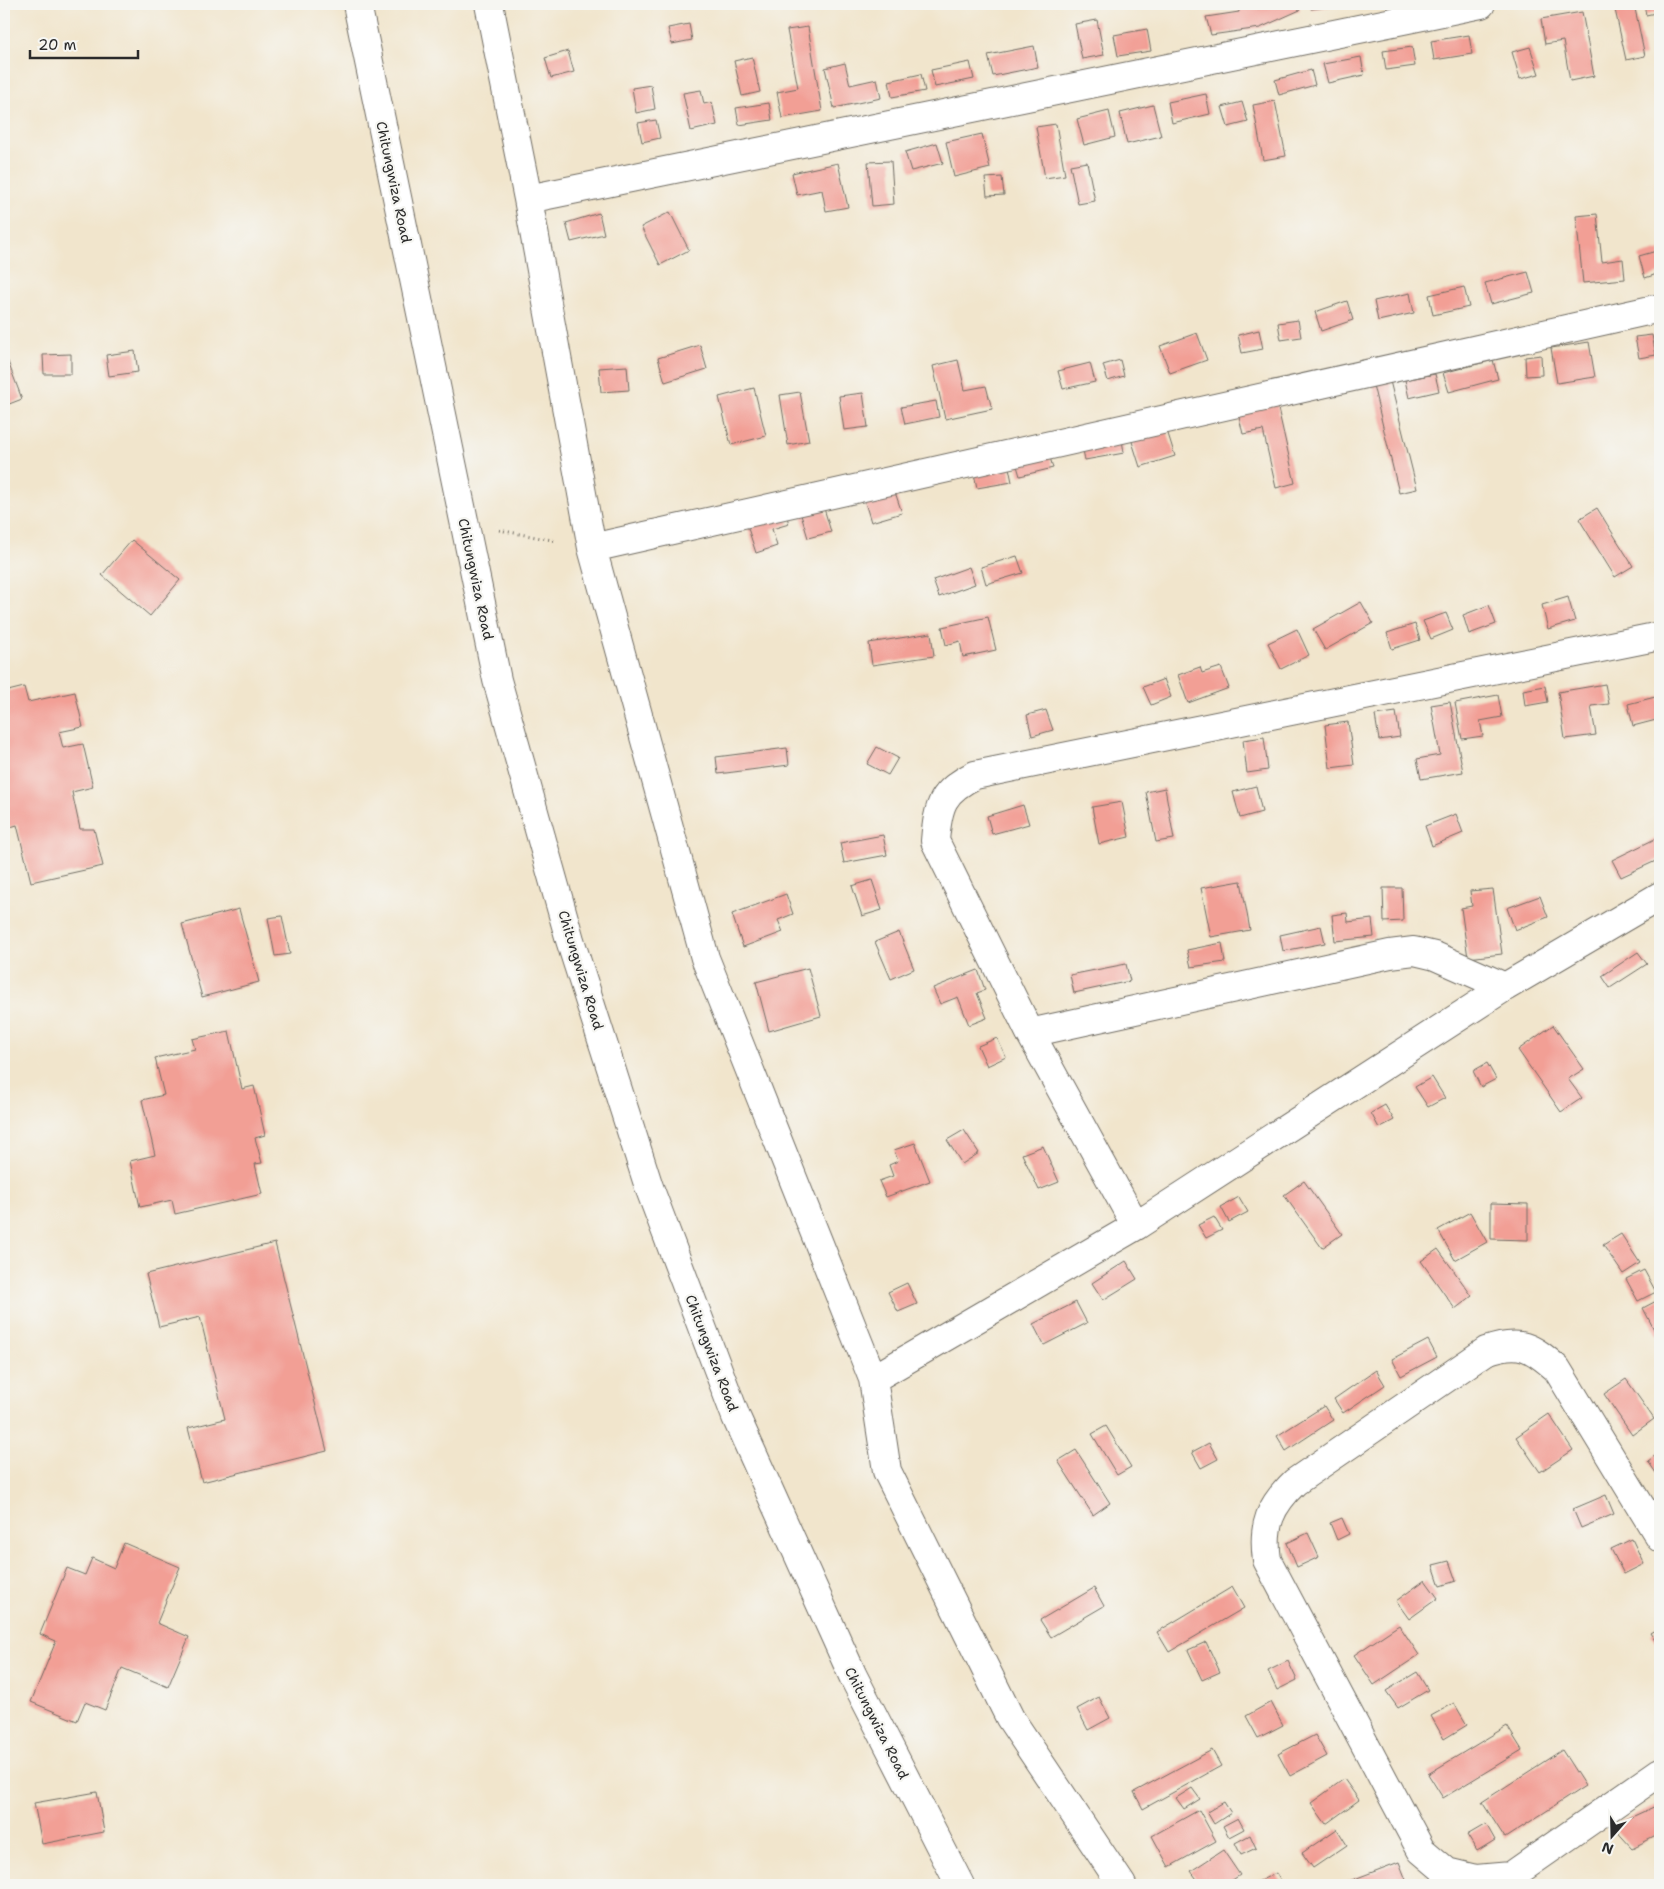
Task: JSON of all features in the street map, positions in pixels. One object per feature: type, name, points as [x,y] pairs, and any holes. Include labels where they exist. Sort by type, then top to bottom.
[{"type":"street","name":"Chitungwiza Road","points":[[357,4],[505,708],[570,940],[649,1187],[736,1417],[853,1676],[960,1885]]},
{"type":"street","points":[[489,4],[528,199],[592,548],[705,958],[873,1379],[887,1471],[1010,1718],[1122,1885]]},
{"type":"street","points":[[528,199],[1481,4]]},
{"type":"street","points":[[592,548],[1660,308]]},
{"type":"street","points":[[1136,1226],[1030,1033],[935,841],[937,813],[946,796],[957,784],[975,775],[1660,636]]},
{"type":"street","points":[[873,1379],[1136,1226],[1505,987],[1660,896]]},
{"type":"street","points":[[1030,1033],[1390,954],[1414,951],[1435,956],[1505,987]]},
{"type":"street","points":[[1660,1538],[1557,1369],[1541,1355],[1525,1346],[1506,1344],[1486,1351],[1294,1482],[1279,1498],[1267,1523],[1264,1539],[1267,1560],[1421,1850],[1446,1872],[1476,1879],[1511,1876],[1660,1772]]},
{"type":"path","points":[[465,524],[592,548]]},
{"type":"building","points":[[1238,4],[1258,4],[1258,9],[1268,4],[1298,4],[1300,10],[1260,28],[1211,35],[1206,17],[1239,12]]},
{"type":"building","points":[[1311,4],[1343,4],[1343,5],[1311,9]]},
{"type":"building","points":[[1634,4],[1645,56],[1626,60],[1614,5]]},
{"type":"building","points":[[1644,4],[1660,4],[1660,12],[1646,15]]},
{"type":"building","points":[[1582,12],[1594,76],[1570,81],[1563,41],[1545,44],[1541,19]]},
{"type":"building","points":[[1097,20],[1104,55],[1082,59],[1075,24]]},
{"type":"building","points":[[689,24],[692,40],[672,44],[668,28]]},
{"type":"building","points":[[808,27],[822,111],[782,118],[777,92],[798,88],[787,30]]},
{"type":"building","points":[[1147,29],[1151,51],[1118,56],[1114,35]]},
{"type":"building","points":[[1469,35],[1472,54],[1434,60],[1431,41]]},
{"type":"building","points":[[1034,46],[1038,67],[993,76],[988,55]]},
{"type":"building","points":[[1412,47],[1415,66],[1386,70],[1383,51]]},
{"type":"building","points":[[1530,47],[1539,74],[1520,79],[1512,52]]},
{"type":"building","points":[[568,51],[574,72],[551,78],[545,58]]},
{"type":"building","points":[[752,57],[760,92],[742,96],[734,61]]},
{"type":"building","points":[[1361,57],[1364,75],[1328,83],[1323,64]]},
{"type":"building","points":[[970,62],[974,79],[935,87],[931,70]]},
{"type":"building","points":[[845,63],[850,85],[877,79],[881,98],[834,108],[825,68]]},
{"type":"building","points":[[1311,70],[1315,85],[1279,95],[1275,80]]},
{"type":"building","points":[[921,74],[925,91],[892,97],[889,81]]},
{"type":"building","points":[[651,85],[655,109],[636,113],[632,88]]},
{"type":"building","points":[[701,90],[704,104],[712,102],[717,125],[691,131],[683,93]]},
{"type":"building","points":[[1206,94],[1210,114],[1172,123],[1168,102]]},
{"type":"building","points":[[1275,101],[1286,156],[1263,160],[1253,105]]},
{"type":"building","points":[[1242,102],[1248,122],[1228,127],[1222,107]]},
{"type":"building","points":[[769,103],[772,120],[739,125],[736,108]]},
{"type":"building","points":[[1153,105],[1161,136],[1127,144],[1120,113]]},
{"type":"building","points":[[1109,111],[1115,137],[1084,145],[1077,119]]},
{"type":"building","points":[[656,120],[660,138],[642,142],[638,123]]},
{"type":"building","points":[[1056,124],[1065,175],[1045,178],[1036,127]]},
{"type":"building","points":[[982,134],[990,168],[954,177],[946,142]]},
{"type":"building","points":[[937,143],[943,163],[911,171],[905,152]]},
{"type":"building","points":[[891,161],[894,204],[872,206],[868,162]]},
{"type":"building","points":[[1087,162],[1095,201],[1078,204],[1070,165]]},
{"type":"building","points":[[838,163],[848,207],[826,211],[822,190],[797,195],[792,173]]},
{"type":"building","points":[[1002,177],[1004,195],[987,196],[985,178]]},
{"type":"building","points":[[670,212],[689,250],[660,265],[641,227]]},
{"type":"building","points":[[599,213],[604,234],[571,242],[566,223]]},
{"type":"building","points":[[1597,214],[1602,262],[1623,259],[1625,279],[1583,283],[1576,216]]},
{"type":"building","points":[[1660,250],[1660,273],[1645,278],[1639,256]]},
{"type":"building","points":[[1528,272],[1534,293],[1491,304],[1485,283]]},
{"type":"building","points":[[1464,287],[1469,307],[1433,315],[1429,295]]},
{"type":"building","points":[[1410,293],[1414,313],[1378,321],[1374,301]]},
{"type":"building","points":[[1347,301],[1353,320],[1321,331],[1315,312]]},
{"type":"building","points":[[1298,320],[1301,337],[1281,340],[1278,323]]},
{"type":"building","points":[[1259,330],[1263,349],[1242,353],[1238,335]]},
{"type":"building","points":[[1197,333],[1207,360],[1170,373],[1160,346]]},
{"type":"building","points":[[1652,335],[1656,355],[1639,358],[1635,337]]},
{"type":"building","points":[[1589,342],[1595,377],[1557,383],[1551,348]]},
{"type":"building","points":[[700,345],[707,369],[665,382],[658,358]]},
{"type":"building","points":[[135,351],[138,372],[109,376],[106,355]]},
{"type":"building","points":[[4,354],[22,399],[4,406]]},
{"type":"building","points":[[71,354],[71,374],[44,374],[43,355]]},
{"type":"building","points":[[1541,355],[1542,375],[1526,376],[1525,357]]},
{"type":"building","points":[[958,360],[965,390],[986,386],[992,409],[945,419],[933,366]]},
{"type":"building","points":[[1120,360],[1124,376],[1108,381],[1103,365]]},
{"type":"building","points":[[1493,360],[1498,379],[1449,392],[1443,373]]},
{"type":"building","points":[[1090,363],[1095,382],[1063,389],[1058,371]]},
{"type":"building","points":[[627,366],[629,390],[601,392],[599,368]]},
{"type":"building","points":[[1435,374],[1439,391],[1409,398],[1405,380]]},
{"type":"building","points":[[1390,381],[1417,489],[1399,493],[1373,385]]},
{"type":"building","points":[[754,388],[766,436],[731,445],[719,397]]},
{"type":"building","points":[[800,392],[809,441],[788,445],[780,395]]},
{"type":"building","points":[[863,393],[868,427],[844,430],[839,396]]},
{"type":"building","points":[[936,401],[939,417],[905,424],[901,407]]},
{"type":"building","points":[[1277,404],[1295,483],[1276,488],[1263,430],[1243,434],[1238,413]]},
{"type":"building","points":[[1164,421],[1175,456],[1140,467],[1129,432]]},
{"type":"building","points":[[1121,433],[1124,453],[1085,460],[1081,440]]},
{"type":"building","points":[[1048,450],[1053,468],[1020,476],[1015,459]]},
{"type":"building","points":[[1007,458],[1012,482],[977,488],[972,464]]},
{"type":"building","points":[[893,486],[902,513],[871,522],[863,496]]},
{"type":"building","points":[[821,498],[831,532],[808,538],[798,505]]},
{"type":"building","points":[[784,506],[789,524],[772,529],[777,546],[756,553],[745,519]]},
{"type":"building","points":[[1597,508],[1633,566],[1615,577],[1579,519]]},
{"type":"building","points":[[132,540],[180,580],[150,616],[102,575]]},
{"type":"building","points":[[1017,556],[1023,573],[986,584],[981,567]]},
{"type":"building","points":[[969,567],[975,584],[939,597],[933,580]]},
{"type":"building","points":[[1568,597],[1575,621],[1548,629],[1542,605]]},
{"type":"building","points":[[1361,602],[1373,623],[1325,650],[1313,629]]},
{"type":"building","points":[[1489,605],[1496,624],[1469,634],[1463,615]]},
{"type":"building","points":[[1446,613],[1453,630],[1431,639],[1423,621]]},
{"type":"building","points":[[988,617],[996,650],[963,657],[960,641],[946,645],[942,627]]},
{"type":"building","points":[[1415,624],[1420,640],[1392,649],[1387,633]]},
{"type":"building","points":[[1297,629],[1309,655],[1281,669],[1268,643]]},
{"type":"building","points":[[931,633],[934,656],[872,665],[869,643]]},
{"type":"building","points":[[1200,667],[1202,673],[1221,667],[1229,688],[1188,703],[1178,675]]},
{"type":"building","points":[[1164,679],[1171,697],[1151,705],[1143,687]]},
{"type":"building","points":[[1605,684],[1609,704],[1591,706],[1596,735],[1565,739],[1558,692]]},
{"type":"building","points":[[1545,686],[1548,702],[1525,706],[1523,690]]},
{"type":"building","points":[[24,687],[28,702],[75,692],[83,727],[59,732],[63,748],[83,744],[93,787],[72,792],[80,829],[94,829],[103,866],[31,882],[17,825],[4,829],[4,791],[7,791],[4,777],[4,692]]},
{"type":"building","points":[[1498,695],[1502,717],[1480,721],[1483,736],[1462,739],[1455,703]]},
{"type":"building","points":[[1659,696],[1660,719],[1633,726],[1628,704]]},
{"type":"building","points":[[1450,702],[1463,772],[1421,779],[1417,759],[1440,755],[1431,705]]},
{"type":"building","points":[[1046,710],[1053,730],[1032,736],[1027,715]]},
{"type":"building","points":[[1396,712],[1400,737],[1379,740],[1375,715]]},
{"type":"building","points":[[1348,722],[1354,765],[1330,768],[1325,725]]},
{"type":"building","points":[[1264,737],[1268,770],[1247,773],[1243,740]]},
{"type":"building","points":[[877,747],[898,758],[888,775],[867,764]]},
{"type":"building","points":[[787,748],[789,765],[718,774],[716,757]]},
{"type":"building","points":[[1256,786],[1262,812],[1240,818],[1233,792]]},
{"type":"building","points":[[1165,788],[1174,839],[1156,842],[1146,792]]},
{"type":"building","points":[[1122,802],[1129,837],[1099,844],[1092,807]]},
{"type":"building","points":[[1023,805],[1029,824],[992,834],[987,816]]},
{"type":"building","points":[[1456,814],[1463,833],[1432,846],[1425,826]]},
{"type":"building","points":[[883,835],[887,855],[844,863],[840,843]]},
{"type":"building","points":[[1659,837],[1660,859],[1621,877],[1612,860]]},
{"type":"building","points":[[872,880],[882,910],[862,916],[852,886]]},
{"type":"building","points":[[1241,881],[1250,930],[1211,937],[1201,888]]},
{"type":"building","points":[[1383,888],[1402,888],[1403,921],[1384,922]]},
{"type":"building","points":[[1493,889],[1502,954],[1468,958],[1461,908],[1472,906],[1470,891]]},
{"type":"building","points":[[786,894],[793,914],[778,920],[783,932],[743,947],[732,914]]},
{"type":"building","points":[[1540,896],[1548,917],[1515,930],[1507,908]]},
{"type":"building","points":[[239,909],[259,982],[202,997],[182,924]]},
{"type":"building","points":[[1347,913],[1348,922],[1372,919],[1374,937],[1335,941],[1332,915]]},
{"type":"building","points":[[282,916],[290,954],[275,956],[268,918]]},
{"type":"building","points":[[1321,926],[1325,943],[1283,951],[1280,935]]},
{"type":"building","points":[[899,932],[914,969],[891,979],[875,942]]},
{"type":"building","points":[[1222,943],[1225,962],[1191,967],[1187,950]]},
{"type":"building","points":[[1638,952],[1647,964],[1610,988],[1602,976]]},
{"type":"building","points":[[1126,964],[1130,981],[1074,993],[1070,975]]},
{"type":"building","points":[[808,968],[821,1016],[769,1031],[756,982]]},
{"type":"building","points":[[978,970],[985,990],[977,993],[987,1018],[969,1025],[958,997],[940,1004],[933,988]]},
{"type":"building","points":[[1553,1025],[1584,1069],[1568,1079],[1582,1098],[1561,1112],[1518,1050]]},
{"type":"building","points":[[229,1031],[242,1089],[254,1086],[265,1135],[255,1138],[262,1163],[255,1164],[262,1194],[175,1214],[172,1200],[140,1207],[130,1161],[155,1155],[142,1100],[164,1095],[155,1058],[195,1049],[192,1039]]},
{"type":"building","points":[[997,1038],[1006,1057],[987,1066],[978,1046]]},
{"type":"building","points":[[1487,1063],[1496,1079],[1481,1087],[1473,1071]]},
{"type":"building","points":[[1432,1077],[1445,1098],[1428,1107],[1415,1087]]},
{"type":"building","points":[[1385,1105],[1394,1120],[1379,1128],[1371,1113]]},
{"type":"building","points":[[964,1130],[979,1153],[962,1164],[947,1140]]},
{"type":"building","points":[[915,1143],[930,1181],[886,1197],[879,1181],[893,1176],[889,1165],[898,1161],[894,1150]]},
{"type":"building","points":[[1043,1146],[1059,1182],[1039,1190],[1022,1154]]},
{"type":"building","points":[[1304,1181],[1342,1234],[1322,1248],[1284,1195]]},
{"type":"building","points":[[1239,1197],[1248,1212],[1229,1222],[1221,1207]]},
{"type":"building","points":[[1491,1203],[1528,1204],[1528,1240],[1491,1239]]},
{"type":"building","points":[[1470,1212],[1487,1242],[1455,1260],[1438,1230]]},
{"type":"building","points":[[1214,1217],[1222,1230],[1206,1238],[1198,1225]]},
{"type":"building","points":[[1621,1234],[1640,1263],[1623,1274],[1603,1245]]},
{"type":"building","points":[[275,1243],[327,1451],[202,1482],[188,1428],[225,1419],[200,1317],[159,1327],[146,1274]]},
{"type":"building","points":[[1438,1249],[1472,1296],[1455,1309],[1421,1261]]},
{"type":"building","points":[[1126,1261],[1137,1279],[1103,1300],[1092,1283]]},
{"type":"building","points":[[1644,1270],[1656,1292],[1638,1301],[1626,1279]]},
{"type":"building","points":[[907,1283],[917,1304],[898,1312],[888,1292]]},
{"type":"building","points":[[1660,1299],[1660,1341],[1643,1308]]},
{"type":"building","points":[[1076,1302],[1087,1323],[1044,1345],[1033,1324]]},
{"type":"building","points":[[1428,1340],[1437,1357],[1401,1376],[1392,1359]]},
{"type":"building","points":[[1376,1370],[1385,1385],[1343,1413],[1334,1399]]},
{"type":"building","points":[[1626,1379],[1654,1419],[1632,1435],[1604,1394]]},
{"type":"building","points":[[1324,1406],[1333,1420],[1286,1451],[1277,1436]]},
{"type":"building","points":[[1549,1414],[1573,1450],[1540,1472],[1516,1437]]},
{"type":"building","points":[[1106,1426],[1131,1467],[1117,1475],[1092,1434]]},
{"type":"building","points":[[1209,1443],[1218,1459],[1201,1468],[1192,1452]]},
{"type":"building","points":[[1076,1450],[1110,1503],[1093,1515],[1058,1461]]},
{"type":"building","points":[[1660,1452],[1660,1474],[1658,1476],[1648,1461]]},
{"type":"building","points":[[1606,1495],[1614,1514],[1581,1528],[1573,1509]]},
{"type":"building","points":[[1342,1518],[1349,1534],[1337,1540],[1330,1523]]},
{"type":"building","points":[[1308,1533],[1319,1557],[1297,1567],[1287,1543]]},
{"type":"building","points":[[1632,1539],[1644,1564],[1624,1574],[1611,1549]]},
{"type":"building","points":[[124,1543],[180,1567],[157,1623],[189,1637],[168,1687],[122,1668],[105,1710],[85,1702],[77,1721],[31,1702],[56,1641],[40,1634],[67,1568],[85,1575],[92,1558],[114,1568]]},
{"type":"building","points":[[1449,1561],[1456,1581],[1440,1586],[1433,1565]]},
{"type":"building","points":[[1425,1580],[1438,1598],[1409,1619],[1396,1601]]},
{"type":"building","points":[[1232,1587],[1244,1608],[1169,1652],[1157,1632]]},
{"type":"building","points":[[1094,1588],[1104,1606],[1051,1637],[1040,1620]]},
{"type":"building","points":[[1399,1625],[1419,1655],[1374,1685],[1354,1655]]},
{"type":"building","points":[[1660,1627],[1660,1648],[1650,1633]]},
{"type":"building","points":[[1206,1642],[1220,1672],[1202,1680],[1188,1650]]},
{"type":"building","points":[[1288,1661],[1297,1680],[1277,1690],[1268,1671]]},
{"type":"building","points":[[1417,1672],[1428,1690],[1398,1708],[1386,1691]]},
{"type":"building","points":[[1099,1697],[1110,1718],[1088,1730],[1077,1709]]},
{"type":"building","points":[[1271,1702],[1283,1725],[1258,1738],[1246,1716]]},
{"type":"building","points":[[1454,1703],[1467,1725],[1444,1739],[1431,1716]]},
{"type":"building","points":[[1507,1726],[1522,1750],[1443,1798],[1428,1774]]},
{"type":"building","points":[[1315,1735],[1327,1756],[1290,1776],[1278,1754]]},
{"type":"building","points":[[1212,1750],[1221,1766],[1143,1809],[1134,1792]]},
{"type":"building","points":[[1562,1750],[1585,1786],[1505,1838],[1482,1802]]},
{"type":"building","points":[[1344,1779],[1359,1800],[1326,1824],[1311,1803]]},
{"type":"building","points":[[1192,1788],[1200,1799],[1184,1809],[1176,1798]]},
{"type":"building","points":[[97,1792],[104,1832],[42,1844],[34,1803]]},
{"type":"building","points":[[1224,1802],[1231,1813],[1214,1824],[1207,1812]]},
{"type":"building","points":[[1658,1805],[1660,1834],[1632,1848],[1612,1826]]},
{"type":"building","points":[[1199,1810],[1216,1841],[1169,1867],[1152,1836]]},
{"type":"building","points":[[1238,1818],[1244,1829],[1229,1837],[1223,1826]]},
{"type":"building","points":[[1486,1824],[1495,1840],[1477,1851],[1467,1835]]},
{"type":"building","points":[[1337,1829],[1347,1845],[1313,1868],[1302,1853]]},
{"type":"building","points":[[1250,1835],[1256,1848],[1241,1855],[1235,1843]]},
{"type":"building","points":[[1223,1850],[1240,1875],[1225,1885],[1201,1885],[1191,1871]]},
{"type":"building","points":[[1399,1862],[1408,1885],[1345,1885],[1344,1883]]},
{"type":"building","points":[[1276,1873],[1283,1885],[1251,1885]]}]
